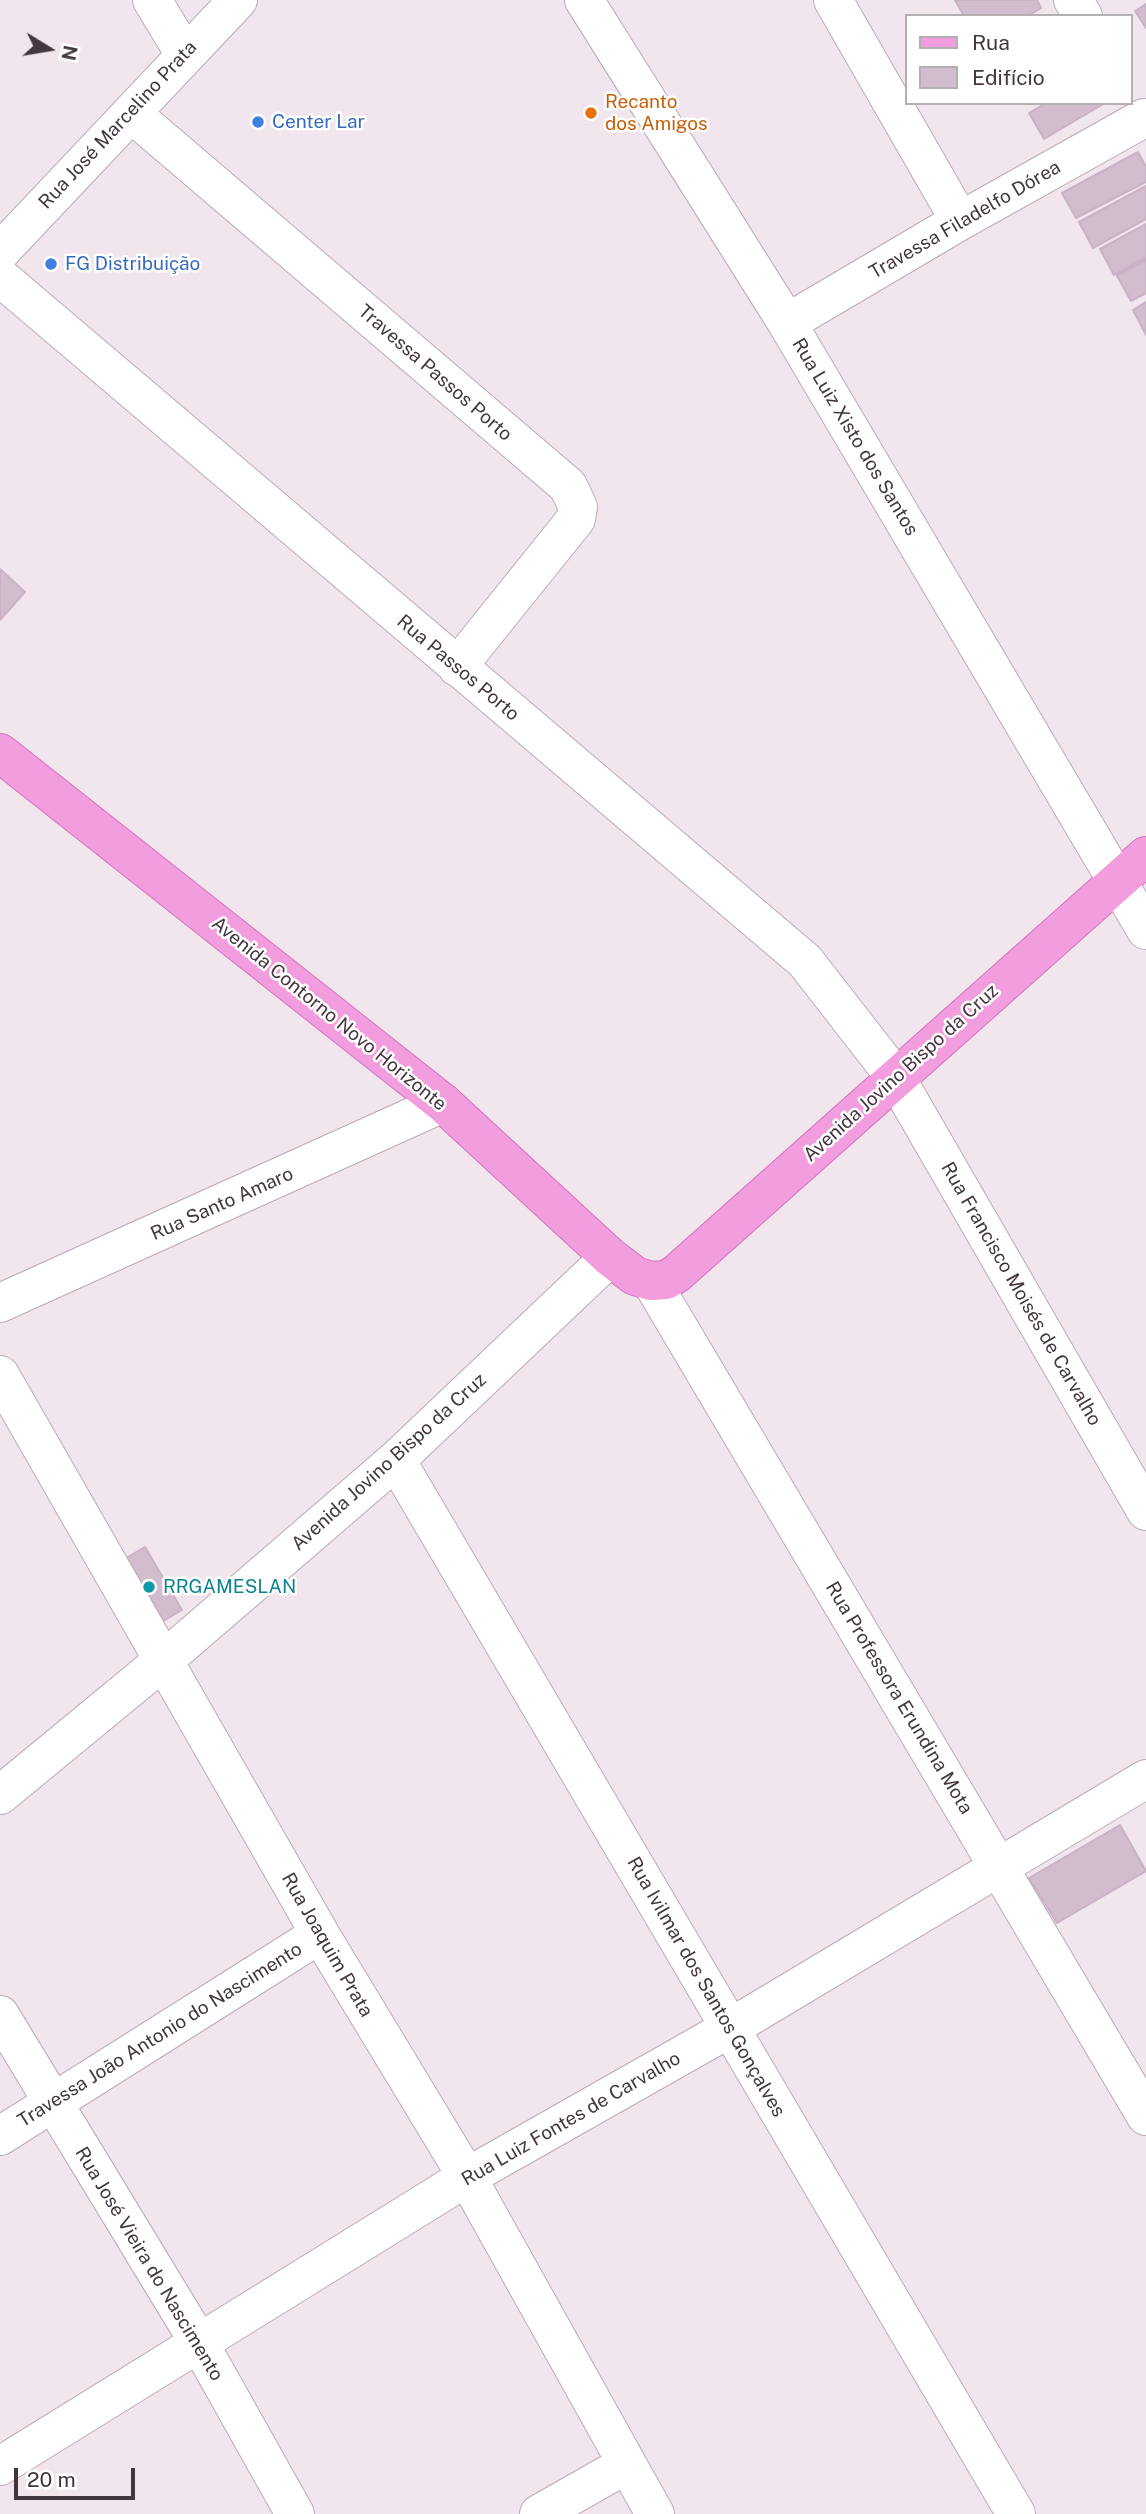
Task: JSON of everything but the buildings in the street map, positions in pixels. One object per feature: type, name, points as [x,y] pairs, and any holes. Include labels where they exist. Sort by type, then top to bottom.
[{"type":"main road","name":"Avenida Contorno Novo Horizonte","points":[[0,753],[443,1103],[610,1257],[635,1276],[651,1281]]},
{"type":"main road","name":"Avenida Jovino Bispo da Cruz","points":[[651,1281],[666,1280],[676,1274],[1146,856]]},
{"type":"street","points":[[152,0],[184,53]]},
{"type":"street","name":"Rua José Marcelino Prata","points":[[0,252],[184,53],[237,0]]},
{"type":"street","name":"Rua Luiz Xisto dos Santos","points":[[584,0],[787,323],[1146,930]]},
{"type":"street","points":[[833,0],[960,221]]},
{"type":"street","name":"Travessa Filadelfo Dórea","points":[[787,323],[1140,111]]},
{"type":"street","name":"Travessa Passos Porto","points":[[131,113],[568,486],[578,507],[576,519],[457,667]]},
{"type":"street","name":"Rua Passos Porto","points":[[0,277],[805,961],[896,1078]]},
{"type":"street","name":"Rua Francisco Moisés de Carvalho","points":[[896,1078],[1146,1511]]},
{"type":"street","name":"Rua Santo Amaro","points":[[0,1303],[443,1103]]},
{"type":"street","name":"Avenida Jovino Bispo da Cruz","points":[[0,1796],[164,1660],[396,1460],[610,1257]]},
{"type":"street","name":"Rua Professora Erundina Mota","points":[[651,1281],[1146,2116]]},
{"type":"street","name":"Rua Joaquim Prata","points":[[0,1375],[320,1934],[467,2177],[655,2514]]},
{"type":"street","name":"Rua Ivilmar dos Santos Gonçalves","points":[[396,1460],[1016,2514]]},
{"type":"street","name":"Rua Luiz Fontes de Carvalho","points":[[0,2466],[467,2177],[730,2028],[1146,1779]]},
{"type":"street","name":"Travessa João Antonio do Nascimento","points":[[0,2136],[320,1934]]},
{"type":"street","name":"Rua José Vieira do Nascimento","points":[[0,2015],[198,2341],[295,2514]]},
{"type":"street","points":[[540,2514],[627,2464]]},
{"type":"place","name":"Recanto dos Amigos","points":[[591,113]]},
{"type":"place","name":"Center Lar","points":[[258,122]]},
{"type":"place","name":"FG Distribuição","points":[[51,264]]},
{"type":"place","name":"RRGAMESLAN","points":[[149,1587]]}]
